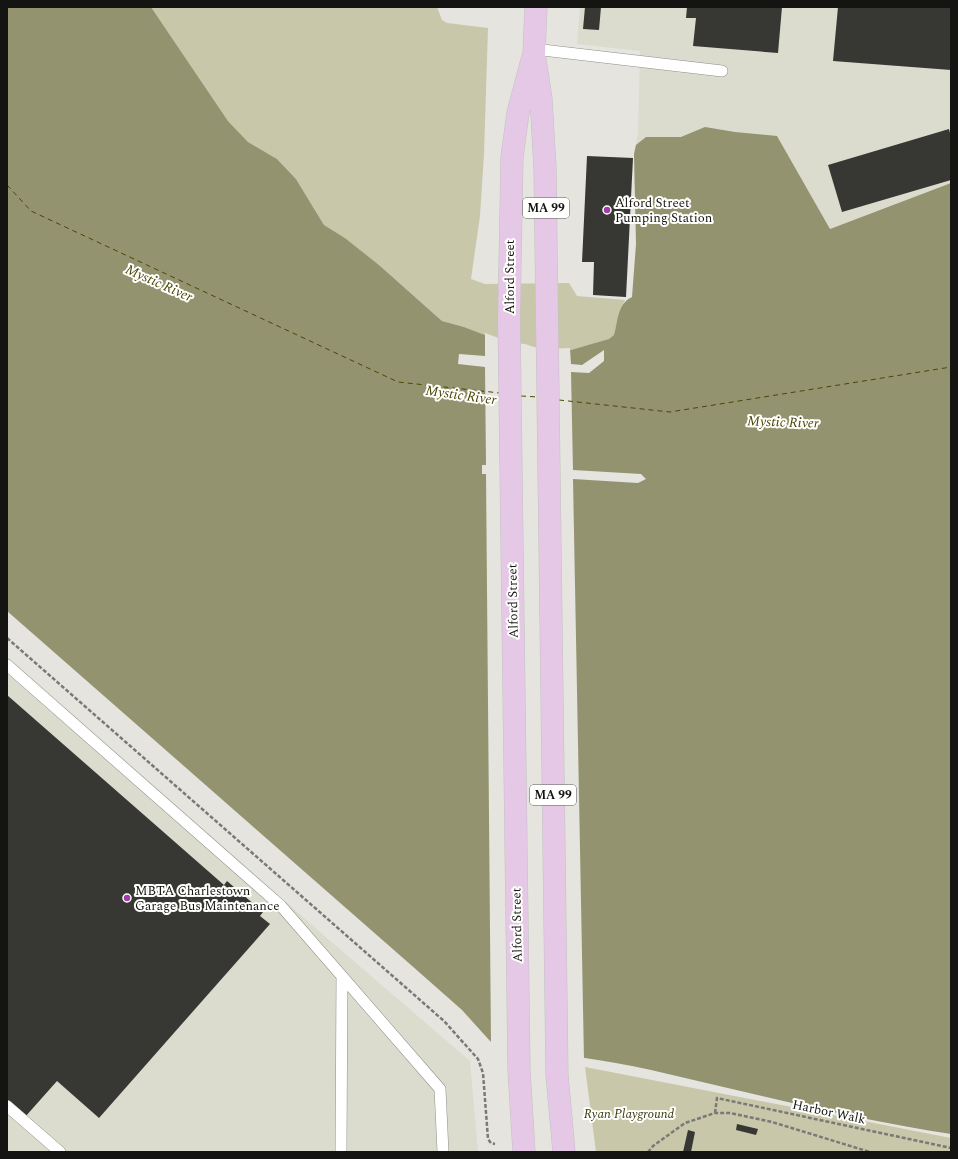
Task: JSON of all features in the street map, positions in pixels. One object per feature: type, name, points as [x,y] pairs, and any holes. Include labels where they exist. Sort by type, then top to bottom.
[{"type":"main road","name":"Alford Street","points":[[536,7],[534,51],[541,99],[546,175],[556,1075],[564,1152]]},
{"type":"main road","name":"Alford Street","points":[[524,1148],[519,1070],[509,318],[510,206],[512,158],[516,124],[534,51]]},
{"type":"lane","points":[[534,51],[722,71]]},
{"type":"lane","points":[[7,666],[281,906],[440,1088],[443,1152]]},
{"type":"lane","points":[[341,1152],[342,976]]},
{"type":"lane","points":[[7,1106],[60,1152]]},
{"type":"path","name":"Harbor Walk","points":[[715,1113],[717,1098],[951,1148]]},
{"type":"path","points":[[648,1152],[653,1146],[685,1123],[715,1113],[730,1113],[772,1122],[870,1152]]},
{"type":"shaded area","points":[[580,7],[951,7],[951,183],[830,229],[808,191],[634,185],[634,154],[638,133],[640,51],[577,44]]},
{"type":"shaded area","name":"MBTA Charlestown Garage Bus Maintenance","points":[[7,656],[328,939],[470,1061],[478,1152],[7,1152]]},
{"type":"green space","points":[[151,7],[437,7],[442,20],[447,23],[488,28],[484,154],[480,216],[471,279],[485,284],[569,283],[577,296],[625,300],[619,314],[614,335],[609,339],[594,344],[571,350],[562,350],[511,345],[464,327],[442,321],[379,265],[345,238],[324,225],[296,179],[277,159],[248,142],[228,121]]},
{"type":"green space","name":"Ryan Playground","points":[[585,1067],[951,1138],[951,1152],[596,1152]]},
{"type":"water","name":"Mystic River","points":[[7,7],[151,7],[228,121],[248,142],[277,159],[296,179],[324,225],[345,238],[379,265],[442,321],[464,327],[511,345],[540,350],[571,350],[609,339],[614,335],[623,304],[632,297],[636,244],[634,154],[636,145],[646,137],[681,137],[705,127],[735,132],[777,136],[830,229],[951,183],[951,1134],[838,1113],[632,1066],[575,1056],[498,1046],[490,1041],[462,1010],[7,611]]},
{"type":"pier","points":[[485,333],[512,343],[525,344],[540,349],[570,348],[571,364],[582,365],[604,350],[604,361],[589,373],[571,372],[573,470],[641,474],[646,479],[638,483],[573,479],[584,1060],[498,1048],[491,1044],[486,474],[482,474],[482,465],[486,465],[485,367],[458,364],[459,354],[485,356]]},
{"type":"building","points":[[585,7],[601,7],[599,30],[583,29]]},
{"type":"building","points":[[687,7],[782,7],[778,53],[693,46],[696,18],[686,18]]},
{"type":"building","points":[[838,7],[951,7],[951,70],[833,61]]},
{"type":"building","points":[[949,129],[951,137],[951,180],[842,212],[828,165]]},
{"type":"building","name":"Alford Street Pumping Station","points":[[587,156],[633,158],[626,297],[593,295],[594,262],[582,262]]},
{"type":"building","name":"MBTA Charlestown Garage Bus Maintenance","points":[[7,695],[224,885],[227,881],[263,912],[260,916],[270,924],[99,1118],[57,1081],[25,1117],[7,1101]]},
{"type":"building","points":[[737,1124],[758,1129],[756,1135],[736,1130]]},
{"type":"building","points":[[688,1130],[695,1132],[691,1152],[683,1152]]},
{"type":"ferry route","points":[[7,185],[31,211],[398,382],[500,393]]},
{"type":"ferry route","points":[[559,400],[670,412],[951,367]]},
{"type":"ferry route","points":[[521,396],[538,397]]},
{"type":"place","name":"Alford Street Pumping Station","points":[[607,210]]},
{"type":"place","name":"MBTA Charlestown Garage Bus Maintenance","points":[[127,898]]}]
